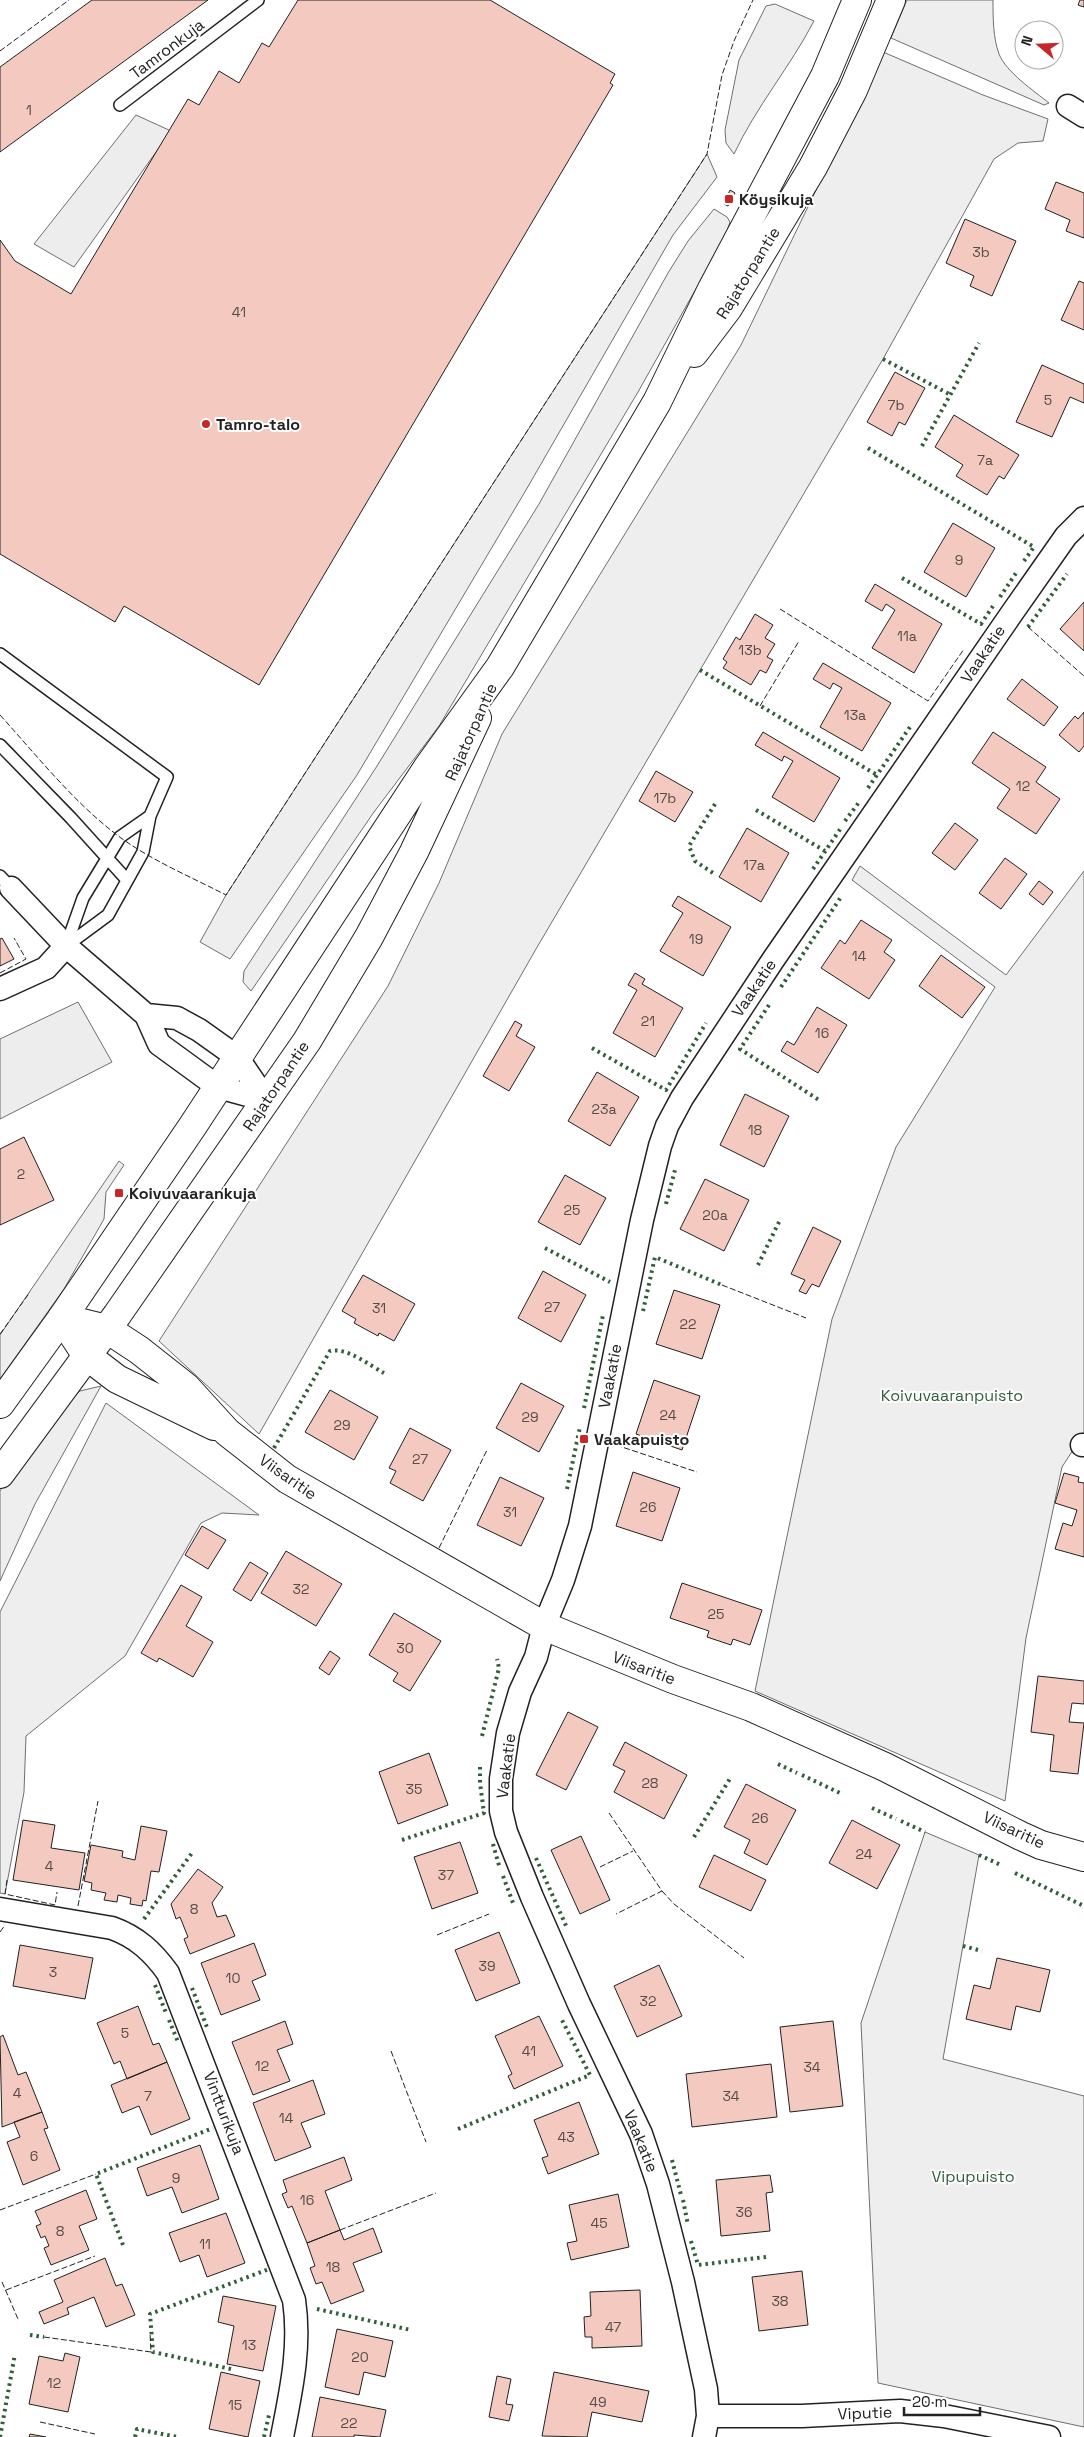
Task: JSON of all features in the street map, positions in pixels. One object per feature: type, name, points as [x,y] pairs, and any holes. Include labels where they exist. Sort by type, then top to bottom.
[{"type":"main road","name":"Rajatorpantie","points":[[0,1404],[62,1318],[218,1087],[428,767],[500,667],[657,402],[712,289],[825,76],[857,0]]},
{"type":"main road","name":"Rajatorpantie","points":[[657,402],[728,308],[814,167],[853,90],[891,0]]},
{"type":"main road","name":"Rajatorpantie","points":[[0,1474],[107,1329],[307,1041],[378,920],[450,780],[500,667]]},
{"type":"main road","name":"Viisaritie","points":[[62,1318],[87,1356],[116,1379],[227,1432]]},
{"type":"main road","name":"Viisaritie","points":[[62,1318],[107,1329],[139,1350],[186,1387],[227,1432],[287,1479],[544,1626],[638,1666],[751,1707],[902,1776],[1021,1836],[1041,1845],[1084,1857]]},
{"type":"street","name":"Vaakatie","points":[[706,2427],[706,2389],[684,2288],[656,2176],[641,2134],[586,2020],[528,1889],[514,1856],[501,1811],[501,1779],[508,1733],[520,1692],[536,1657],[544,1626],[563,1580],[580,1526],[642,1220],[660,1146],[667,1126],[682,1098],[773,960],[1066,536],[1084,518]]},
{"type":"street","points":[[5,882],[66,946],[146,1015],[159,1044],[218,1087],[266,1100]]},
{"type":"street","points":[[0,990],[46,968],[66,946]]},
{"type":"street","points":[[146,1015],[178,1018],[236,1057],[266,1100]]},
{"type":"street","name":"Vintturikuja","points":[[0,1909],[112,1928],[126,1933],[146,1946],[168,1973],[294,2300],[297,2316],[296,2363],[282,2437]]},
{"type":"street","name":"Viputie","points":[[706,2427],[802,2416],[900,2411],[944,2416],[1049,2437]]},
{"type":"lane","name":"Tamronkuja","points":[[120,105],[258,0]]},
{"type":"lane","points":[[0,654],[168,777],[150,816],[143,852],[108,915],[66,946]]},
{"type":"lane","points":[[0,745],[71,818],[106,860],[127,880]]},
{"type":"lane","points":[[66,946],[83,898],[120,837],[150,816]]},
{"type":"green space","points":[[907,0],[993,0],[993,20],[999,54],[1008,68],[1021,81],[1049,103],[1044,105],[891,38]]},
{"type":"green space","points":[[775,4],[814,21],[752,120],[734,154],[726,143],[725,130],[739,60],[766,6]]},
{"type":"green space","points":[[883,52],[983,95],[1048,119],[1043,141],[1018,143],[994,159],[883,359],[536,949],[259,1434],[159,1341],[388,986],[439,883],[502,734],[741,345]]},
{"type":"green space","points":[[707,154],[717,177],[673,235],[526,490],[357,775],[230,959],[200,942],[226,895]]},
{"type":"green space","points":[[714,209],[727,217],[730,222],[725,237],[638,392],[439,726],[374,812],[251,991],[243,982],[244,971],[377,766],[539,504],[668,273],[688,241]]},
{"type":"green space","name":"Koivuvaaranpuisto","points":[[860,866],[1006,975],[1084,871],[1084,1433],[1062,1467],[1026,1638],[1005,1801],[755,1691],[832,1319],[896,1147],[995,987],[852,880]]},
{"type":"green space","points":[[119,1161],[124,1165],[106,1192],[104,1219],[64,1289],[0,1379],[0,1335]]},
{"type":"green space","points":[[101,1386],[35,1504],[0,1581],[0,1491],[69,1400],[80,1391]]},
{"type":"green space","points":[[106,1403],[259,1515],[222,1513],[201,1523],[125,1656],[26,1736],[24,1792],[5,1894],[0,1893],[0,1612]]},
{"type":"green space","name":"Vipupuisto","points":[[925,1832],[979,1855],[943,2059],[1084,2096],[1084,2427],[878,2383],[861,2023]]},
{"type":"shaded area","points":[[136,115],[171,131],[74,267],[34,244]]},
{"type":"shaded area","points":[[78,1002],[112,1062],[0,1119],[0,1039]]},
{"type":"building","points":[[92,0],[208,0],[0,152],[0,67]]},
{"type":"building","name":"Tamro-talo","points":[[298,0],[490,0],[615,74],[610,83],[613,85],[259,685],[124,606],[115,622],[0,554],[0,240],[15,261],[71,294],[188,99],[199,105],[219,71],[239,83],[262,43],[269,47]]},
{"type":"building","points":[[1080,0],[1084,0],[1084,7],[1078,5]]},
{"type":"building","points":[[1056,182],[1084,193],[1084,238],[1066,231],[1070,220],[1045,209]]},
{"type":"building","points":[[730,190],[735,193],[728,206],[724,204]]},
{"type":"building","points":[[965,219],[1016,241],[992,296],[970,286],[974,276],[946,263]]},
{"type":"building","points":[[1079,281],[1084,283],[1084,330],[1061,320]]},
{"type":"building","points":[[1042,365],[1084,384],[1084,403],[1070,397],[1052,437],[1016,422]]},
{"type":"building","points":[[895,372],[925,388],[905,425],[899,422],[892,436],[867,422]]},
{"type":"building","points":[[954,415],[1019,455],[1004,479],[999,476],[987,495],[956,476],[963,465],[935,447]]},
{"type":"building","points":[[953,523],[995,548],[966,597],[924,572]]},
{"type":"building","points":[[875,584],[942,624],[914,673],[872,648],[895,610],[886,604],[882,611],[865,601]]},
{"type":"building","points":[[1084,602],[1084,651],[1060,629]]},
{"type":"building","points":[[755,614],[773,625],[765,638],[775,644],[767,657],[773,660],[766,673],[760,670],[751,685],[723,668],[727,662],[723,659],[736,637],[740,640]]},
{"type":"building","points":[[823,663],[891,703],[862,751],[820,727],[842,688],[833,683],[830,689],[813,679]]},
{"type":"building","points":[[1022,679],[1058,707],[1044,726],[1007,699]]},
{"type":"building","points":[[1084,712],[1084,746],[1079,752],[1059,735],[1075,716],[1078,719]]},
{"type":"building","points":[[763,732],[840,778],[814,822],[772,797],[793,761],[784,756],[782,761],[755,745]]},
{"type":"building","points":[[993,732],[1046,767],[1036,782],[1060,799],[1036,834],[997,808],[1010,789],[972,763]]},
{"type":"building","points":[[656,771],[693,792],[675,822],[639,801]]},
{"type":"building","points":[[955,823],[978,840],[955,870],[932,853]]},
{"type":"building","points":[[747,828],[789,853],[761,902],[719,877]]},
{"type":"building","points":[[1005,858],[1027,874],[1001,909],[979,893]]},
{"type":"building","points":[[1039,881],[1053,892],[1043,905],[1029,894]]},
{"type":"building","points":[[678,896],[731,927],[703,976],[660,951],[683,913],[672,906]]},
{"type":"building","points":[[861,920],[892,940],[884,952],[895,960],[869,999],[821,968],[840,940],[845,944]]},
{"type":"building","points":[[2,938],[14,959],[0,966],[0,939]]},
{"type":"building","points":[[941,955],[985,987],[962,1018],[919,986]]},
{"type":"building","points":[[635,973],[645,979],[642,984],[683,1008],[655,1057],[613,1033],[637,990],[628,985]]},
{"type":"building","points":[[817,1007],[847,1025],[818,1073],[781,1051],[787,1041],[794,1045]]},
{"type":"building","points":[[515,1021],[522,1025],[516,1036],[535,1047],[509,1091],[483,1076]]},
{"type":"building","points":[[597,1072],[639,1097],[610,1146],[568,1121]]},
{"type":"building","points":[[745,1094],[789,1116],[764,1167],[720,1145]]},
{"type":"building","points":[[24,1137],[54,1200],[0,1225],[0,1149]]},
{"type":"building","points":[[565,1175],[606,1198],[580,1245],[538,1222]]},
{"type":"building","points":[[705,1179],[749,1200],[724,1251],[680,1229]]},
{"type":"building","points":[[813,1227],[841,1241],[819,1287],[812,1284],[806,1294],[799,1291],[805,1280],[791,1274]]},
{"type":"building","points":[[543,1271],[586,1295],[561,1342],[518,1318]]},
{"type":"building","points":[[363,1275],[415,1304],[394,1341],[379,1333],[378,1336],[354,1323],[356,1319],[342,1311]]},
{"type":"building","points":[[674,1290],[720,1305],[702,1359],[656,1344]]},
{"type":"building","points":[[654,1380],[700,1396],[682,1450],[636,1434]]},
{"type":"building","points":[[521,1383],[564,1406],[539,1452],[496,1428]]},
{"type":"building","points":[[330,1390],[378,1417],[354,1460],[305,1432]]},
{"type":"building","points":[[410,1428],[451,1450],[423,1501],[390,1483],[396,1471],[389,1468]]},
{"type":"building","points":[[633,1472],[680,1488],[662,1541],[616,1526]]},
{"type":"building","points":[[1064,1473],[1079,1477],[1078,1482],[1084,1483],[1084,1557],[1055,1549],[1063,1523],[1072,1526],[1077,1510],[1055,1503]]},
{"type":"building","points":[[500,1477],[544,1498],[521,1546],[477,1525]]},
{"type":"building","points":[[202,1526],[226,1540],[208,1569],[185,1555]]},
{"type":"building","points":[[286,1551],[342,1584],[316,1626],[261,1593]]},
{"type":"building","points":[[250,1562],[268,1573],[251,1601],[233,1590]]},
{"type":"building","points":[[682,1583],[762,1610],[750,1645],[733,1639],[731,1645],[707,1637],[709,1631],[670,1618]]},
{"type":"building","points":[[181,1585],[202,1597],[186,1626],[213,1642],[193,1677],[159,1658],[157,1662],[141,1653]]},
{"type":"building","points":[[394,1613],[441,1641],[410,1691],[393,1681],[398,1673],[369,1655]]},
{"type":"building","points":[[330,1651],[340,1658],[329,1675],[319,1668]]},
{"type":"building","points":[[1038,1676],[1084,1681],[1084,1704],[1072,1703],[1069,1722],[1084,1723],[1078,1774],[1050,1771],[1054,1735],[1031,1732]]},
{"type":"building","points":[[568,1712],[598,1727],[566,1790],[536,1775]]},
{"type":"building","points":[[625,1742],[687,1775],[664,1819],[614,1792],[625,1771],[613,1765]]},
{"type":"building","points":[[429,1753],[448,1805],[398,1824],[379,1772]]},
{"type":"building","points":[[746,1784],[796,1810],[767,1865],[744,1853],[750,1840],[724,1827]]},
{"type":"building","points":[[23,1820],[55,1825],[51,1848],[85,1853],[79,1890],[13,1880]]},
{"type":"building","points":[[852,1820],[900,1845],[877,1889],[829,1863]]},
{"type":"building","points":[[141,1826],[167,1831],[159,1872],[151,1871],[146,1901],[143,1900],[142,1906],[130,1904],[131,1898],[118,1895],[117,1902],[104,1900],[106,1893],[91,1890],[92,1883],[84,1881],[91,1845],[123,1851],[122,1857],[135,1860]]},
{"type":"building","points":[[581,1836],[610,1900],[580,1914],[551,1850]]},
{"type":"building","points":[[460,1842],[478,1893],[432,1909],[414,1857]]},
{"type":"building","points":[[714,1855],[766,1880],[751,1911],[699,1887]]},
{"type":"building","points":[[198,1869],[223,1887],[212,1903],[217,1917],[226,1915],[235,1936],[190,1954],[184,1939],[188,1937],[180,1917],[176,1919],[171,1904]]},
{"type":"building","points":[[499,1932],[520,1983],[476,2001],[455,1950]]},
{"type":"building","points":[[254,1943],[266,1975],[252,1981],[260,2000],[221,2015],[201,1963]]},
{"type":"building","points":[[20,1945],[93,1958],[85,1999],[13,1986]]},
{"type":"building","points":[[997,1958],[1050,1970],[1040,2012],[1016,2006],[1011,2030],[966,2019],[974,1985],[990,1989]]},
{"type":"building","points":[[659,1965],[682,2016],[637,2037],[614,1986]]},
{"type":"building","points":[[138,2006],[153,2045],[159,2043],[167,2062],[127,2079],[120,2061],[114,2064],[97,2023]]},
{"type":"building","points":[[539,2016],[563,2066],[514,2089],[508,2076],[512,2074],[495,2036]]},
{"type":"building","points":[[285,2021],[293,2044],[277,2050],[290,2081],[253,2095],[232,2042]]},
{"type":"building","points":[[833,2021],[843,2106],[790,2112],[780,2027]]},
{"type":"building","points":[[3,2035],[18,2075],[26,2072],[42,2112],[2,2127],[0,2037]]},
{"type":"building","points":[[167,2062],[190,2119],[151,2135],[139,2106],[122,2113],[111,2085]]},
{"type":"building","points":[[771,2064],[777,2117],[692,2127],[686,2074]]},
{"type":"building","points":[[313,2080],[325,2114],[301,2123],[311,2147],[275,2161],[253,2103]]},
{"type":"building","points":[[579,2102],[599,2154],[548,2174],[542,2158],[548,2156],[534,2120]]},
{"type":"building","points":[[42,2112],[48,2128],[44,2129],[60,2170],[23,2185],[7,2142],[20,2137],[14,2122]]},
{"type":"building","points":[[200,2145],[219,2199],[182,2213],[172,2187],[147,2196],[137,2168]]},
{"type":"building","points":[[344,2157],[352,2180],[325,2191],[340,2230],[307,2243],[292,2206],[288,2208],[282,2194],[287,2192],[283,2180]]},
{"type":"building","points":[[770,2175],[773,2192],[766,2193],[770,2231],[721,2236],[716,2180]]},
{"type":"building","points":[[86,2190],[97,2219],[79,2226],[89,2250],[51,2265],[44,2248],[49,2246],[45,2236],[41,2238],[36,2226],[41,2224],[35,2211]]},
{"type":"building","points":[[618,2194],[629,2247],[571,2260],[567,2243],[577,2241],[569,2205]]},
{"type":"building","points":[[226,2213],[245,2263],[207,2277],[199,2255],[180,2262],[169,2233]]},
{"type":"building","points":[[373,2228],[382,2252],[353,2263],[364,2291],[331,2304],[322,2282],[316,2284],[310,2268],[315,2266],[307,2243],[340,2230],[344,2240]]},
{"type":"building","points":[[105,2258],[116,2286],[122,2284],[135,2315],[106,2327],[94,2297],[67,2308],[69,2314],[44,2324],[39,2312],[63,2302],[54,2280]]},
{"type":"building","points":[[802,2271],[808,2325],[759,2331],[752,2277]]},
{"type":"building","points":[[640,2290],[642,2346],[592,2348],[592,2337],[585,2337],[584,2317],[591,2316],[590,2292]]},
{"type":"building","points":[[223,2296],[276,2306],[263,2371],[227,2364],[234,2326],[218,2322]]},
{"type":"building","points":[[337,2329],[393,2341],[385,2377],[364,2372],[359,2395],[325,2387]]},
{"type":"building","points":[[65,2353],[80,2357],[68,2412],[29,2404],[39,2356],[63,2361]]},
{"type":"building","points":[[221,2372],[260,2381],[248,2437],[209,2429]]},
{"type":"building","points":[[554,2372],[649,2391],[642,2422],[592,2412],[587,2437],[542,2436]]},
{"type":"building","points":[[497,2376],[511,2379],[506,2404],[513,2405],[509,2421],[489,2417]]},
{"type":"building","points":[[320,2397],[386,2410],[380,2437],[354,2435],[354,2437],[312,2437]]},
{"type":"building","points":[[30,2434],[46,2437],[29,2437]]},
{"type":"hedge","points":[[922,446],[979,343]]},
{"type":"hedge","points":[[883,359],[951,395]]},
{"type":"hedge","points":[[868,448],[1034,547],[1024,561]]},
{"type":"hedge","points":[[1000,597],[1016,573]]},
{"type":"hedge","points":[[1028,627],[1067,574]]},
{"type":"hedge","points":[[902,578],[981,624],[995,603]]},
{"type":"hedge","points":[[700,670],[877,775]]},
{"type":"hedge","points":[[868,788],[910,727]]},
{"type":"hedge","points":[[845,821],[860,801]]},
{"type":"hedge","points":[[715,804],[689,846],[695,861],[716,875]]},
{"type":"hedge","points":[[756,810],[825,851]]},
{"type":"hedge","points":[[813,869],[841,828]]},
{"type":"hedge","points":[[781,987],[841,897]]},
{"type":"hedge","points":[[769,1005],[740,1049],[819,1100]]},
{"type":"hedge","points":[[592,1048],[666,1090],[706,1023]]},
{"type":"hedge","points":[[666,1204],[675,1170]]},
{"type":"hedge","points":[[758,1265],[780,1220]]},
{"type":"hedge","points":[[545,1248],[610,1282]]},
{"type":"hedge","points":[[643,1311],[655,1257],[722,1285]]},
{"type":"hedge","points":[[584,1408],[603,1315]]},
{"type":"hedge","points":[[274,1448],[330,1351],[337,1350],[351,1354],[384,1373]]},
{"type":"hedge","points":[[567,1489],[580,1427]]},
{"type":"hedge","points":[[482,1736],[499,1668],[497,1659]]},
{"type":"hedge","points":[[778,1764],[797,1773]]},
{"type":"hedge","points":[[402,1840],[484,1813],[480,1765]]},
{"type":"hedge","points":[[802,1775],[842,1794]]},
{"type":"hedge","points":[[694,1837],[731,1777]]},
{"type":"hedge","points":[[872,1808],[896,1819]]},
{"type":"hedge","points":[[901,1821],[925,1832]]},
{"type":"hedge","points":[[493,1844],[500,1869]]},
{"type":"hedge","points":[[144,1919],[192,1853]]},
{"type":"hedge","points":[[979,1855],[1001,1865]]},
{"type":"hedge","points":[[536,1858],[567,1928]]},
{"type":"hedge","points":[[1015,1873],[1084,1906]]},
{"type":"hedge","points":[[503,1876],[513,1903]]},
{"type":"hedge","points":[[963,1946],[982,1951]]},
{"type":"hedge","points":[[155,1985],[166,2013]]},
{"type":"hedge","points":[[192,1988],[208,2030]]},
{"type":"hedge","points":[[169,2020],[178,2042]]},
{"type":"hedge","points":[[458,2129],[590,2075],[562,2020]]},
{"type":"hedge","points":[[123,2245],[96,2174],[213,2128]]},
{"type":"hedge","points":[[672,2160],[681,2195]]},
{"type":"hedge","points":[[683,2200],[688,2225]]},
{"type":"hedge","points":[[691,2241],[698,2265],[766,2257]]},
{"type":"hedge","points":[[231,2369],[153,2352],[150,2314],[269,2269]]},
{"type":"hedge","points":[[317,2309],[411,2330]]},
{"type":"hedge","points":[[30,2335],[44,2337]]},
{"type":"hedge","points":[[0,2437],[15,2354]]},
{"type":"hedge","points":[[264,2437],[269,2415]]},
{"type":"hedge","points":[[135,2437],[137,2429],[177,2437]]},
{"type":"fence","points":[[0,51],[69,0]]},
{"type":"fence","points":[[0,715],[58,780],[104,825],[146,854],[226,895],[707,154],[722,75],[734,41],[753,0]]},
{"type":"fence","points":[[780,609],[928,701],[964,649]]},
{"type":"fence","points":[[1028,627],[1084,676]]},
{"type":"fence","points":[[760,706],[799,641]]},
{"type":"fence","points":[[0,973],[26,959],[14,938]]},
{"type":"fence","points":[[722,1285],[806,1318]]},
{"type":"fence","points":[[0,1334],[30,1292]]},
{"type":"fence","points":[[616,1445],[697,1472]]},
{"type":"fence","points":[[439,1548],[487,1450]]},
{"type":"fence","points":[[78,1906],[98,1801]]},
{"type":"fence","points":[[609,1813],[662,1891],[616,1914]]},
{"type":"fence","points":[[600,1867],[633,1851]]},
{"type":"fence","points":[[7,1880],[5,1894],[55,1905],[57,1892]]},
{"type":"fence","points":[[662,1891],[674,1904],[744,1958]]},
{"type":"fence","points":[[437,1935],[489,1914]]},
{"type":"fence","points":[[0,1932],[5,1925]]},
{"type":"fence","points":[[391,2051],[426,2142]]},
{"type":"fence","points":[[0,2210],[96,2174]]},
{"type":"fence","points":[[340,2230],[436,2193]]},
{"type":"fence","points":[[6,2290],[95,2256]]},
{"type":"fence","points":[[2,2282],[18,2319]]},
{"type":"fence","points":[[44,2337],[151,2352],[150,2333]]},
{"type":"fence","points":[[40,2422],[95,2434]]},
{"type":"place","name":"Köysikuja","points":[[729,199]]},
{"type":"place","name":"Tamro-talo","points":[[206,424]]},
{"type":"place","name":"Koivuvaarankuja","points":[[119,1193]]},
{"type":"place","name":"Vaakapuisto","points":[[584,1439]]}]
